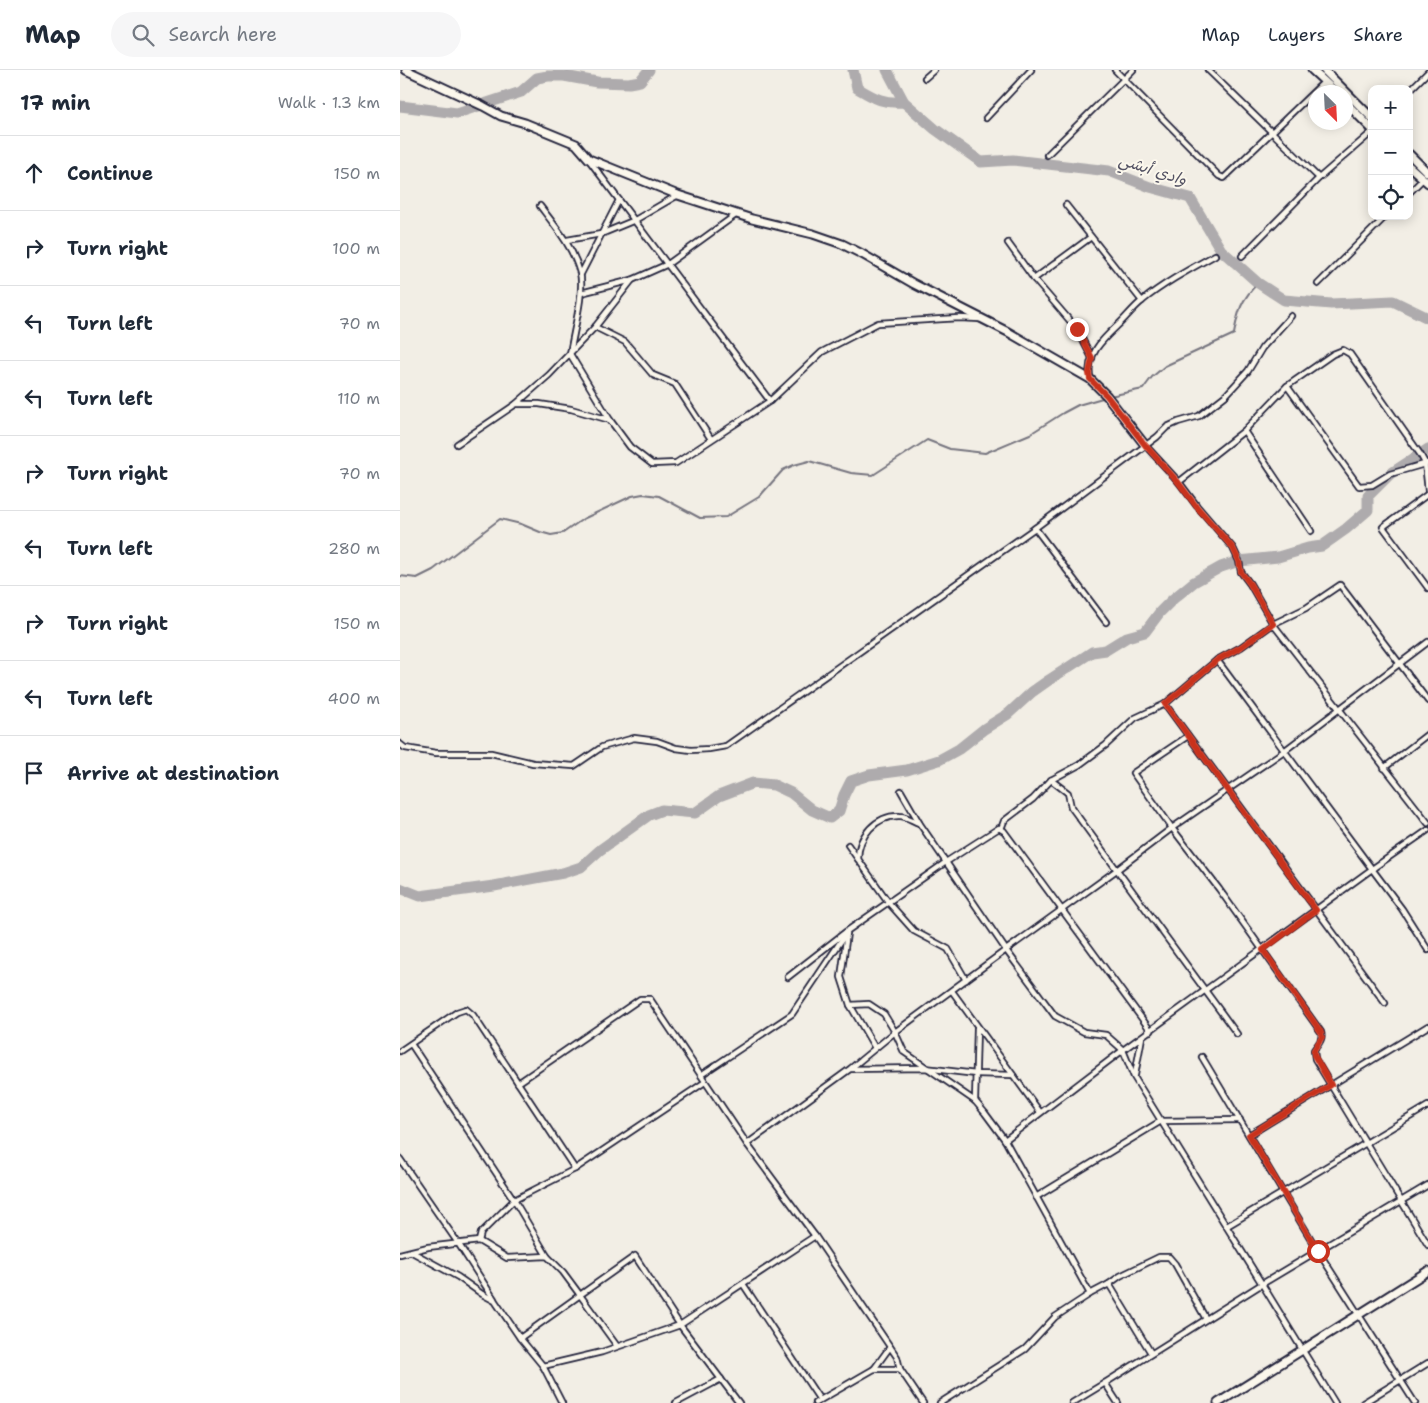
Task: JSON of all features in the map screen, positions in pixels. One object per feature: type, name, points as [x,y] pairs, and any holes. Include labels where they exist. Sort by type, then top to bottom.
[{"type":"street","points":[[406,70],[501,116],[525,123],[576,144],[770,401]]},
{"type":"street","points":[[925,78],[934,70]]},
{"type":"street","points":[[986,118],[1031,70]]},
{"type":"street","points":[[1115,70],[1221,178],[1228,175],[1325,81]]},
{"type":"street","points":[[1046,155],[1133,70]]},
{"type":"street","points":[[1208,70],[1319,178]]},
{"type":"street","points":[[1312,70],[1329,85]]},
{"type":"street","points":[[1326,71],[1368,114]]},
{"type":"street","points":[[1413,87],[1428,72]]},
{"type":"street","points":[[1353,111],[1371,130]]},
{"type":"street","points":[[1242,256],[1319,178],[1368,135]]},
{"type":"street","points":[[589,159],[678,195],[842,244],[980,319],[1008,332],[1090,379],[1113,403],[1145,445],[1233,548],[1239,561],[1241,572],[1273,624],[1428,824]]},
{"type":"street","points":[[1413,160],[1426,178]]},
{"type":"street","points":[[1413,169],[1426,178]]},
{"type":"street","points":[[1413,189],[1426,178]]},
{"type":"street","points":[[567,240],[601,234],[635,220],[678,195]]},
{"type":"street","points":[[581,274],[619,200]]},
{"type":"street","points":[[1066,205],[1142,301]]},
{"type":"street","points":[[540,206],[567,240],[581,274],[581,293],[570,354],[610,420],[630,447],[652,464],[676,463],[770,401],[822,352],[878,324],[960,318],[980,319]]},
{"type":"street","points":[[581,293],[632,280],[668,264],[737,214]]},
{"type":"street","points":[[1318,284],[1382,220]]},
{"type":"street","points":[[1034,279],[1091,237]]},
{"type":"street","points":[[1008,243],[1034,279],[1077,329],[1092,358]]},
{"type":"street","points":[[1090,379],[1089,373],[1092,358],[1099,344],[1142,301],[1185,272],[1215,255]]},
{"type":"street","points":[[457,444],[516,404],[549,376],[595,327],[632,280]]},
{"type":"street","points":[[400,744],[405,748],[436,753],[491,753],[533,763],[574,766],[602,747],[634,738],[657,741],[676,748],[691,750],[726,746],[1035,528],[1167,427],[1199,416],[1226,395],[1248,371],[1262,348],[1292,316]]},
{"type":"street","points":[[595,327],[625,342],[653,375],[675,384],[710,439]]},
{"type":"street","points":[[1178,482],[1244,431],[1287,386],[1333,354],[1346,351],[1350,354],[1426,463],[1428,492],[1383,527],[1428,588]]},
{"type":"street","points":[[1287,386],[1359,486],[1372,485],[1390,474],[1426,463]]},
{"type":"street","points":[[516,404],[539,404],[571,409],[610,420]]},
{"type":"street","points":[[1244,431],[1311,531]]},
{"type":"street","points":[[1035,528],[1106,622]]},
{"type":"street","points":[[1002,829],[1004,821],[1033,799],[1051,780],[1079,765],[1135,718],[1165,704],[1217,660],[1241,647],[1273,624],[1306,608],[1340,585],[1428,700]]},
{"type":"street","points":[[747,1144],[850,1070],[896,1032],[1172,828],[1284,752],[1428,642]]},
{"type":"street","points":[[1217,660],[1402,909],[1428,950]]},
{"type":"street","points":[[1165,704],[1226,790],[1385,1003]]},
{"type":"street","points":[[1384,768],[1428,734]]},
{"type":"street","points":[[1188,736],[1133,773],[1321,1032],[1322,1037],[1314,1050],[1314,1055],[1428,1245]]},
{"type":"street","points":[[1051,780],[1068,793],[1071,807],[1237,1034]]},
{"type":"street","points":[[901,791],[920,824],[1006,950],[1055,1016],[1084,1032],[1106,1035],[1124,1050],[1134,1077],[1335,1403]]},
{"type":"street","points":[[858,860],[858,849],[870,827],[884,818],[901,816],[920,824]]},
{"type":"street","points":[[788,977],[847,931],[946,862],[996,829],[1002,829]]},
{"type":"street","points":[[1002,829],[1151,1031]]},
{"type":"street","points":[[1005,1140],[1124,1050],[1428,830]]},
{"type":"street","points":[[848,846],[889,903],[914,931],[948,949],[966,980]]},
{"type":"street","points":[[847,931],[841,977],[850,1005],[876,1048]]},
{"type":"street","points":[[701,1075],[792,1014],[847,931]]},
{"type":"street","points":[[952,991],[977,1028],[1040,1112]]},
{"type":"street","points":[[518,1083],[640,999],[650,999],[747,1144],[815,1236],[890,1347],[897,1358],[900,1369],[923,1403]]},
{"type":"street","points":[[850,1005],[869,1004],[884,1014],[896,1032],[904,1052],[975,1101],[1005,1140],[1090,1294]]},
{"type":"street","points":[[400,1051],[457,1012],[466,1009],[473,1015],[576,1168]]},
{"type":"street","points":[[1249,1135],[1428,1026]]},
{"type":"street","points":[[975,1101],[977,1028]]},
{"type":"street","points":[[1134,1077],[1142,1037]]},
{"type":"street","points":[[411,1044],[514,1200],[547,1256],[563,1272],[618,1346]]},
{"type":"street","points":[[1202,1057],[1318,1251],[1415,1403]]},
{"type":"street","points":[[850,1070],[925,1068],[976,1074],[1012,1075]]},
{"type":"street","points":[[479,1241],[481,1232],[514,1200],[576,1168],[705,1082]]},
{"type":"street","points":[[1227,1226],[1428,1106]]},
{"type":"street","points":[[1036,1197],[1161,1121],[1240,1120]]},
{"type":"street","points":[[400,1159],[520,1338],[543,1366],[562,1403]]},
{"type":"street","points":[[1072,1403],[1206,1318],[1428,1185]]},
{"type":"street","points":[[543,1366],[618,1346],[680,1325],[815,1236]]},
{"type":"street","points":[[400,1254],[428,1246],[479,1241],[507,1258],[547,1256]]},
{"type":"street","points":[[412,1252],[458,1276],[495,1301]]},
{"type":"street","points":[[520,1338],[635,1256],[680,1325],[739,1403]]},
{"type":"street","points":[[940,1403],[1018,1354],[1055,1317],[1120,1276],[1159,1257],[1169,1257],[1175,1264],[1206,1318]]},
{"type":"street","points":[[1218,1403],[1428,1271]]},
{"type":"street","points":[[743,1284],[820,1400]]},
{"type":"street","points":[[1109,1284],[1151,1353]]},
{"type":"street","points":[[816,1403],[874,1369],[890,1347]]},
{"type":"street","points":[[1363,1403],[1428,1363]]},
{"type":"street","points":[[874,1369],[900,1369]]},
{"type":"street","points":[[676,1403],[721,1379]]},
{"type":"street","points":[[1105,1383],[1118,1403]]},
{"type":"waterway","points":[[400,106],[457,113],[521,92],[537,78],[564,76],[597,82],[629,83],[640,81],[649,70]]},
{"type":"waterway","points":[[853,70],[857,88],[879,99],[890,102],[904,102]]},
{"type":"waterway","name":"وادي أبشي","points":[[887,70],[904,102],[935,129],[981,162],[1013,160],[1109,171],[1150,187],[1190,198],[1221,250],[1258,283],[1284,300],[1331,304],[1393,301],[1428,318]]},
{"type":"waterway","points":[[1110,396],[1143,389],[1152,377],[1165,366],[1234,334],[1241,306],[1258,283]]},
{"type":"waterway","points":[[400,576],[417,578],[433,570],[500,519],[521,524],[551,535],[563,533],[583,519],[632,496],[643,494],[659,496],[700,518],[726,517],[759,497],[783,470],[794,465],[809,461],[851,473],[873,475],[927,440],[950,449],[985,453],[1030,434],[1078,405],[1106,397]]},
{"type":"waterway","points":[[400,888],[420,896],[494,886],[563,873],[581,867],[600,850],[649,815],[662,810],[695,813],[719,796],[753,783],[774,785],[791,793],[812,810],[830,818],[839,811],[851,781],[869,775],[907,770],[939,760],[959,749],[984,729],[1008,714],[1032,692],[1092,652],[1106,650],[1127,637],[1145,632],[1160,612],[1173,599],[1194,582],[1221,567],[1239,561],[1278,557],[1322,546],[1368,510],[1368,496],[1390,474],[1428,449]]},
{"type":"route","points":[[1077,329],[1092,358],[1089,373],[1090,379],[1107,396],[1145,445],[1233,548],[1239,561],[1241,572],[1273,624],[1241,647],[1217,660],[1165,704],[1226,790],[1316,910],[1263,950],[1321,1032],[1322,1037],[1314,1050],[1314,1055],[1331,1085],[1249,1135],[1318,1251]]}]
